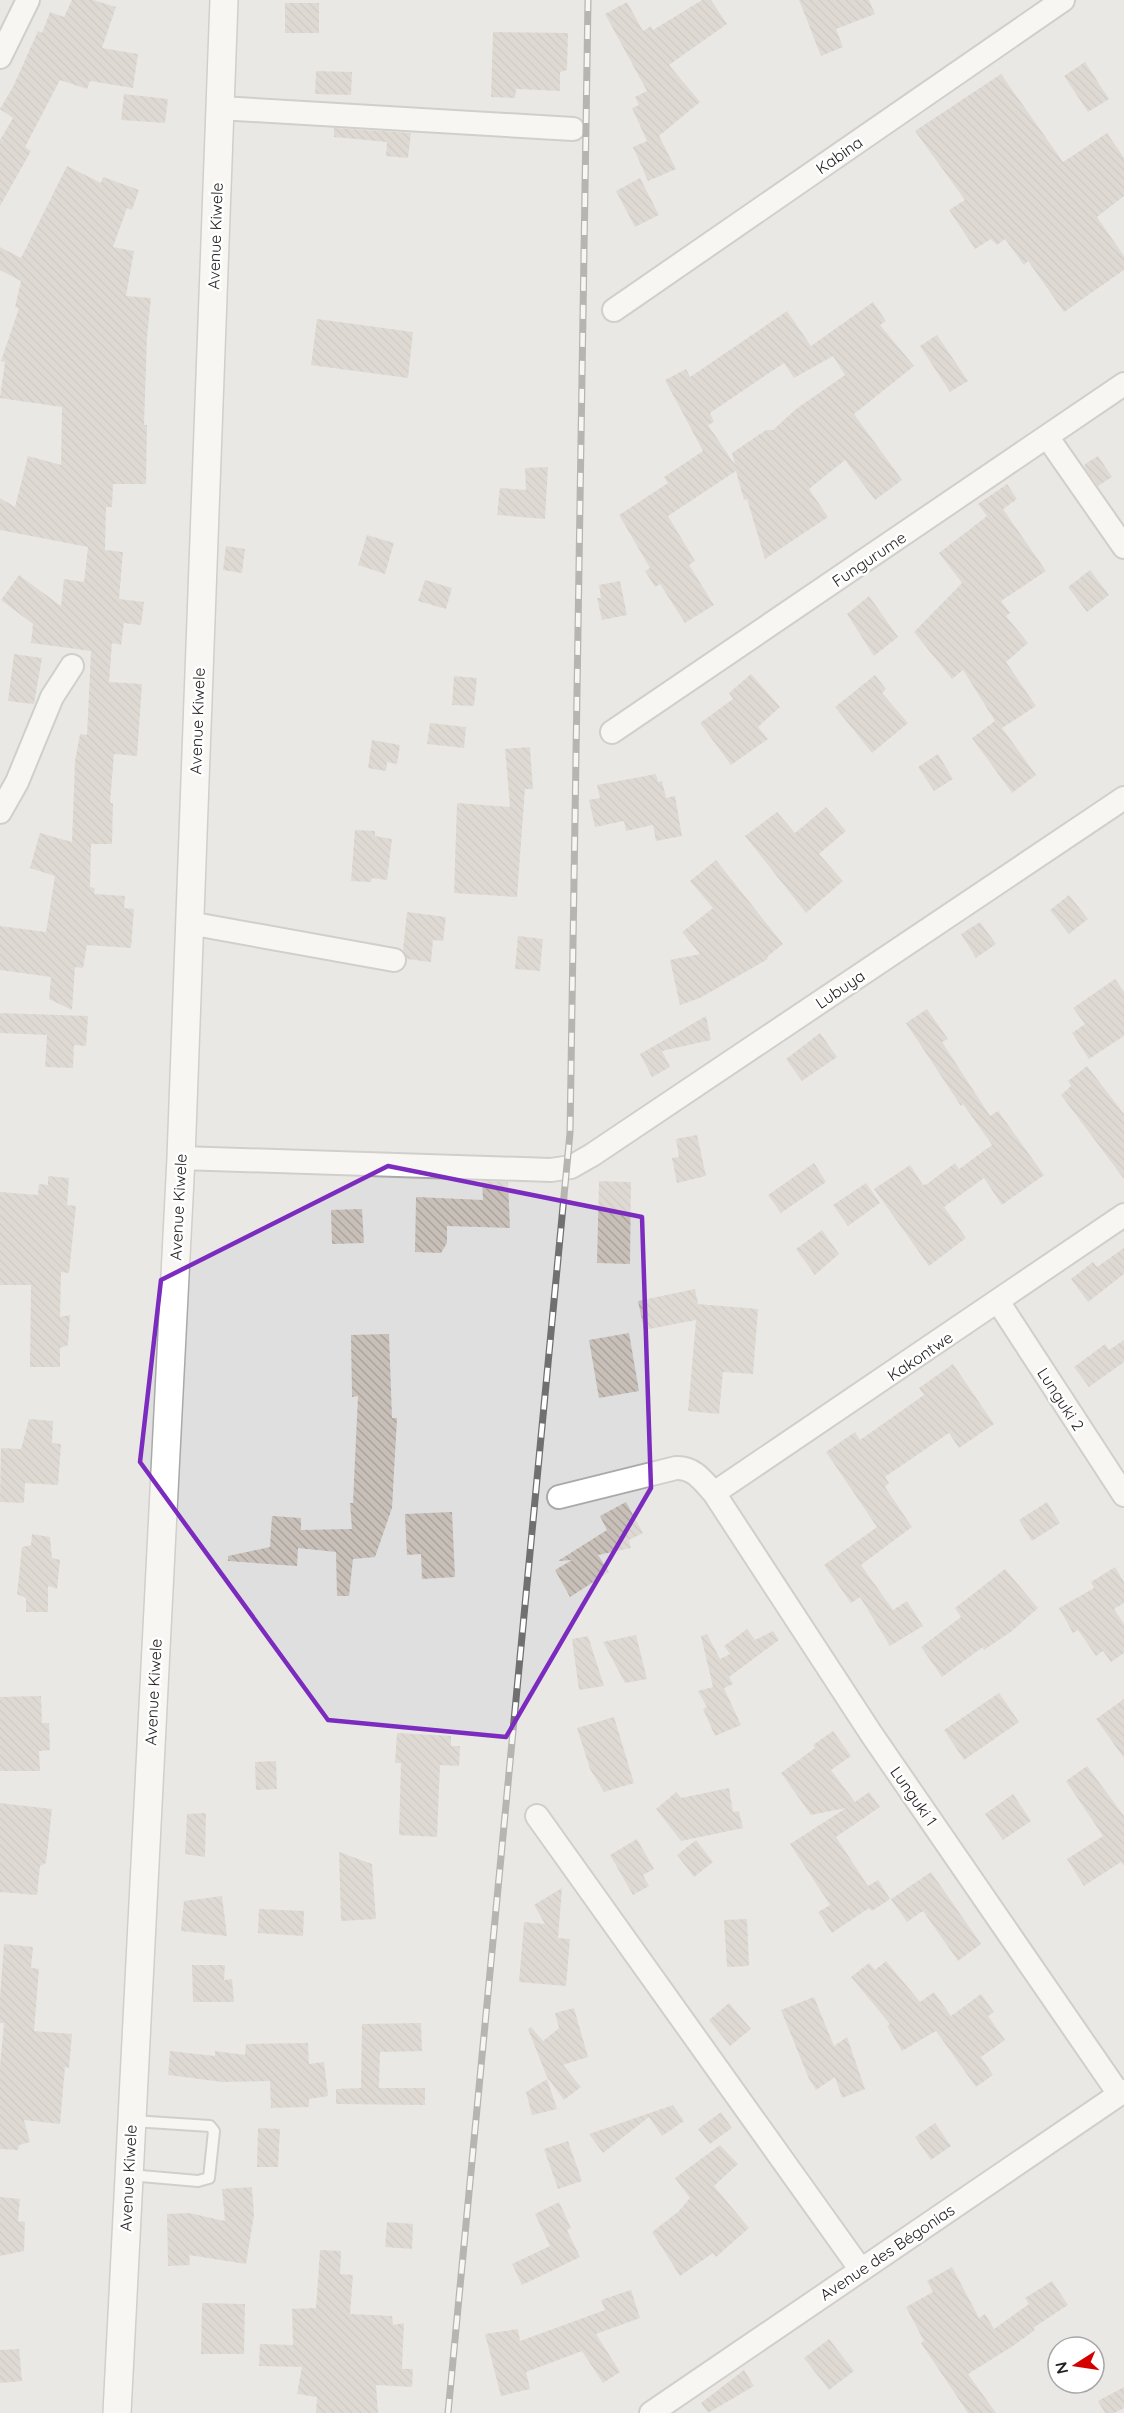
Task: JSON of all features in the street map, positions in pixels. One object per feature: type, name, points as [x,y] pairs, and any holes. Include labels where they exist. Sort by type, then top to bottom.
[{"type":"street","points":[[0,57],[28,0]]},
{"type":"street","name":"Avenue Kiwele","points":[[117,2413],[181,1158],[224,0]]},
{"type":"street","name":"Kabina","points":[[614,310],[1063,0]]},
{"type":"street","points":[[220,108],[573,129]]},
{"type":"street","name":"Fungurume","points":[[612,732],[1048,438],[1124,384]]},
{"type":"street","points":[[1048,438],[1124,547]]},
{"type":"street","points":[[0,812],[17,782],[52,697],[72,666]]},
{"type":"street","name":"Lubuya","points":[[181,1158],[551,1170],[571,1167],[1124,798]]},
{"type":"street","points":[[189,923],[394,960]]},
{"type":"street","name":"Kakontwe","points":[[714,1494],[999,1303],[1124,1215]]},
{"type":"street","name":"Lunguki 2","points":[[999,1303],[1124,1495]]},
{"type":"street","name":"Lunguki 1","points":[[559,1497],[683,1468],[698,1475],[714,1494],[872,1735],[1122,2092]]},
{"type":"street","points":[[537,1816],[861,2270]]},
{"type":"street","name":"Avenue des Bégonias","points":[[651,2413],[1122,2092]]},
{"type":"lane","points":[[129,2175],[198,2181],[209,2178],[214,2131],[210,2126],[202,2124],[131,2121]]},
{"type":"highlighted area","points":[[388,1166],[642,1217],[651,1488],[506,1737],[328,1720],[140,1462],[161,1280]]},
{"type":"shaded area","points":[[0,0],[1124,0],[1124,2413],[0,2413]]},
{"type":"building","points":[[72,0],[93,0],[116,7],[102,48],[138,54],[133,88],[90,81],[87,89],[60,80],[25,147],[31,151],[0,206],[0,140],[13,118],[0,109],[13,87],[38,31],[42,33],[50,12],[64,17]]},
{"type":"building","points":[[702,0],[711,0],[727,24],[669,65],[700,102],[659,136],[676,169],[648,181],[633,147],[647,141],[632,108],[639,105],[635,97],[647,91],[605,14],[627,2],[643,31],[651,26],[653,30]]},
{"type":"building","points":[[799,0],[869,0],[875,14],[836,29],[843,47],[821,56]]},
{"type":"building","points":[[285,3],[319,3],[319,33],[285,33]]},
{"type":"building","points":[[493,32],[568,33],[567,70],[560,72],[560,91],[516,89],[515,98],[491,97]]},
{"type":"building","points":[[1085,62],[1109,99],[1088,112],[1064,76]]},
{"type":"building","points":[[316,71],[352,72],[351,95],[315,94]]},
{"type":"building","points":[[1001,74],[1063,162],[1107,133],[1124,158],[1124,196],[1097,217],[1124,256],[1124,270],[1064,312],[1028,261],[1024,265],[1005,239],[997,245],[991,239],[975,249],[949,210],[965,200],[915,131]]},
{"type":"building","points":[[124,94],[168,99],[165,123],[121,120]]},
{"type":"building","points":[[334,128],[411,133],[408,158],[386,156],[387,142],[334,137]]},
{"type":"building","points":[[67,166],[101,183],[103,177],[139,190],[132,210],[127,208],[113,247],[134,251],[126,296],[151,298],[147,337],[144,425],[147,425],[146,484],[113,484],[112,507],[106,507],[105,550],[123,552],[119,599],[144,602],[141,625],[124,623],[121,645],[112,643],[109,682],[142,684],[137,756],[114,754],[110,803],[113,803],[112,844],[91,844],[90,887],[95,888],[94,894],[125,896],[124,908],[134,909],[131,948],[87,945],[83,968],[75,967],[72,1010],[49,999],[51,977],[0,970],[0,926],[46,932],[55,876],[30,868],[40,833],[72,842],[75,761],[80,734],[87,735],[91,651],[31,643],[33,624],[1,600],[19,575],[61,606],[64,579],[84,582],[88,547],[0,530],[0,498],[15,507],[28,456],[61,465],[62,407],[0,398],[5,362],[1,361],[19,308],[15,307],[21,281],[0,270],[0,247],[21,258]]},
{"type":"building","points":[[640,178],[659,215],[635,227],[616,191]]},
{"type":"building","points":[[873,302],[886,321],[880,325],[914,366],[854,414],[902,480],[875,500],[845,460],[809,489],[828,517],[765,559],[736,471],[668,516],[695,561],[689,565],[714,605],[685,623],[660,584],[655,587],[645,571],[650,568],[619,515],[668,483],[664,477],[703,451],[665,380],[686,369],[690,377],[787,311],[811,346]],"holes":[[[833,356],[845,375],[796,409],[773,430],[766,430],[732,453],[735,465],[708,425],[714,422],[710,413],[784,363],[794,378]]]},
{"type":"building","points":[[317,319],[413,332],[408,378],[311,365]]},
{"type":"building","points":[[937,335],[968,381],[950,392],[920,346]]},
{"type":"building","points":[[1098,456],[1112,477],[1098,486],[1085,468],[1085,464]]},
{"type":"building","points":[[548,467],[545,519],[497,515],[500,488],[526,490],[525,468]]},
{"type":"building","points":[[1007,484],[1017,499],[1003,509],[1046,571],[1001,601],[1010,613],[1006,616],[1028,643],[1006,662],[1036,706],[1002,728],[1036,775],[1012,793],[972,738],[995,721],[963,670],[952,679],[914,632],[962,583],[939,553],[987,516],[978,504]]},
{"type":"building","points":[[367,535],[394,543],[385,574],[358,565]]},
{"type":"building","points":[[226,546],[245,549],[242,573],[223,570]]},
{"type":"building","points":[[1090,570],[1109,595],[1087,612],[1068,587]]},
{"type":"building","points":[[425,580],[452,588],[446,609],[418,601]]},
{"type":"building","points":[[620,581],[627,615],[602,620],[597,598],[601,598],[599,585]]},
{"type":"building","points":[[869,596],[898,637],[874,656],[847,614]]},
{"type":"building","points":[[14,654],[42,658],[34,704],[8,701]]},
{"type":"building","points":[[751,674],[780,707],[758,727],[768,739],[731,765],[700,723],[733,699],[729,693]]},
{"type":"building","points":[[875,675],[886,689],[882,693],[908,723],[872,753],[835,707]]},
{"type":"building","points":[[454,676],[477,678],[474,706],[452,705]]},
{"type":"building","points":[[430,723],[466,727],[464,748],[427,744]]},
{"type":"building","points":[[372,740],[400,745],[397,764],[387,762],[386,771],[368,768]]},
{"type":"building","points":[[530,747],[533,789],[525,789],[517,897],[454,893],[457,803],[510,807],[505,749]]},
{"type":"building","points":[[938,754],[953,779],[934,791],[918,767]]},
{"type":"building","points":[[656,774],[658,782],[662,781],[666,798],[675,796],[682,836],[656,841],[653,825],[626,831],[624,821],[595,827],[589,800],[600,798],[597,785]]},
{"type":"building","points":[[826,807],[846,831],[819,854],[843,881],[806,913],[745,836],[777,812],[795,833]]},
{"type":"building","points":[[355,830],[375,831],[375,836],[392,839],[387,880],[372,878],[371,882],[351,881]]},
{"type":"building","points":[[716,860],[783,944],[767,957],[768,959],[700,998],[680,1005],[670,960],[700,954],[682,932],[713,908],[690,881]]},
{"type":"building","points":[[1069,895],[1088,919],[1069,934],[1050,910]]},
{"type":"building","points":[[407,912],[446,917],[443,941],[433,940],[431,962],[407,959],[403,950]]},
{"type":"building","points":[[980,922],[996,944],[976,958],[961,934]]},
{"type":"building","points":[[518,936],[543,939],[540,971],[515,969]]},
{"type":"building","points":[[1115,979],[1124,992],[1124,1036],[1089,1059],[1072,1033],[1085,1024],[1073,1008]]},
{"type":"building","points":[[927,1009],[948,1039],[942,1042],[990,1116],[998,1111],[1044,1175],[1002,1205],[984,1178],[944,1207],[966,1238],[929,1266],[874,1189],[910,1165],[923,1185],[927,1184],[955,1163],[959,1169],[992,1145],[963,1104],[961,1106],[906,1023]]},
{"type":"building","points":[[0,1013],[88,1016],[86,1046],[74,1045],[73,1068],[45,1067],[47,1035],[0,1033]]},
{"type":"building","points":[[706,1016],[711,1040],[662,1051],[670,1067],[652,1077],[640,1054]]},
{"type":"building","points":[[820,1033],[837,1057],[802,1081],[786,1059]]},
{"type":"building","points":[[1087,1066],[1124,1114],[1124,1179],[1061,1095],[1071,1086],[1068,1081]]},
{"type":"building","points":[[697,1135],[706,1176],[677,1183],[672,1158],[679,1157],[676,1139]]},
{"type":"building","points":[[814,1163],[826,1182],[781,1213],[768,1195]]},
{"type":"building","points":[[48,1176],[69,1178],[67,1205],[76,1206],[69,1273],[61,1272],[60,1317],[70,1315],[68,1345],[60,1348],[60,1367],[30,1367],[31,1285],[0,1285],[0,1192],[38,1195],[39,1184],[48,1185]]},
{"type":"building","points":[[482,1181],[508,1182],[510,1228],[447,1226],[447,1243],[441,1253],[415,1252],[416,1197],[483,1200]]},
{"type":"building","points":[[599,1181],[631,1182],[630,1264],[597,1263]]},
{"type":"building","points":[[866,1183],[880,1203],[848,1226],[833,1205]]},
{"type":"building","points":[[362,1209],[364,1243],[332,1244],[331,1210]]},
{"type":"building","points":[[822,1230],[839,1254],[815,1275],[796,1249]]},
{"type":"building","points":[[1124,1248],[1124,1274],[1088,1302],[1071,1279],[1093,1262],[1097,1267]]},
{"type":"building","points":[[695,1289],[698,1304],[758,1309],[753,1374],[723,1372],[719,1414],[688,1411],[696,1320],[644,1330],[638,1301]]},
{"type":"building","points":[[629,1333],[639,1391],[599,1398],[589,1340]]},
{"type":"building","points":[[389,1334],[392,1418],[397,1418],[392,1508],[375,1557],[353,1559],[349,1596],[337,1596],[336,1552],[298,1548],[297,1566],[228,1561],[228,1556],[270,1547],[272,1516],[301,1518],[301,1530],[352,1529],[350,1503],[353,1503],[358,1396],[352,1397],[351,1335]]},
{"type":"building","points":[[1124,1340],[1124,1362],[1089,1387],[1074,1367],[1105,1344],[1109,1350]]},
{"type":"building","points":[[953,1364],[994,1424],[959,1448],[949,1433],[885,1477],[889,1483],[885,1487],[912,1527],[861,1565],[893,1610],[907,1601],[923,1626],[890,1646],[860,1597],[851,1603],[824,1565],[877,1527],[826,1452],[855,1432],[860,1440],[924,1395],[919,1388]]},
{"type":"building","points":[[29,1419],[53,1421],[52,1443],[61,1444],[58,1485],[25,1483],[24,1503],[0,1502],[1,1448],[21,1449]]},
{"type":"building","points":[[626,1502],[643,1533],[629,1540],[631,1548],[598,1555],[609,1572],[570,1597],[555,1570],[572,1560],[558,1561],[607,1530],[600,1516]]},
{"type":"building","points":[[1047,1502],[1060,1523],[1032,1541],[1019,1520]]},
{"type":"building","points":[[452,1512],[455,1577],[422,1579],[421,1554],[407,1555],[405,1514]]},
{"type":"building","points":[[32,1534],[50,1537],[52,1558],[60,1560],[57,1589],[48,1586],[48,1612],[26,1612],[26,1598],[17,1594],[22,1547],[31,1545]]},
{"type":"building","points":[[1115,1567],[1124,1582],[1124,1603],[1114,1609],[1124,1624],[1124,1653],[1111,1662],[1103,1651],[1096,1656],[1078,1630],[1073,1633],[1059,1608],[1094,1588],[1091,1582]]},
{"type":"building","points":[[1005,1569],[1038,1608],[1012,1631],[984,1650],[983,1647],[942,1677],[921,1647],[961,1617],[955,1608]]},
{"type":"building","points":[[747,1629],[755,1640],[773,1631],[779,1640],[729,1677],[733,1684],[724,1688],[741,1725],[715,1736],[703,1709],[707,1707],[698,1691],[713,1687],[701,1636],[707,1634],[720,1659],[730,1654],[724,1646]]},
{"type":"building","points":[[636,1635],[647,1679],[625,1683],[603,1642]]},
{"type":"building","points":[[588,1636],[604,1686],[579,1690],[572,1639]]},
{"type":"building","points":[[999,1693],[1019,1722],[964,1760],[944,1730]]},
{"type":"building","points":[[41,1696],[42,1723],[49,1723],[50,1750],[39,1751],[40,1771],[0,1771],[0,1697]]},
{"type":"building","points":[[1124,1699],[1124,1758],[1096,1719]]},
{"type":"building","points":[[614,1717],[634,1783],[604,1792],[590,1769],[577,1728]]},
{"type":"building","points":[[833,1731],[851,1756],[831,1770],[855,1802],[869,1792],[880,1807],[836,1837],[868,1886],[878,1880],[890,1899],[872,1911],[869,1908],[832,1933],[818,1912],[830,1905],[790,1844],[846,1808],[811,1815],[781,1773],[815,1748],[813,1745]]},
{"type":"building","points":[[397,1733],[451,1736],[451,1746],[460,1746],[459,1766],[440,1765],[437,1837],[399,1835],[401,1763],[395,1763]]},
{"type":"building","points":[[276,1761],[277,1789],[256,1790],[255,1762]]},
{"type":"building","points":[[1087,1766],[1124,1816],[1124,1866],[1121,1862],[1084,1886],[1067,1859],[1103,1836],[1066,1781]]},
{"type":"building","points":[[729,1788],[733,1812],[739,1811],[743,1828],[681,1841],[656,1809],[676,1792],[681,1798]]},
{"type":"building","points":[[1013,1794],[1031,1821],[1003,1840],[985,1814]]},
{"type":"building","points":[[0,1803],[52,1809],[46,1863],[40,1866],[37,1895],[0,1892]]},
{"type":"building","points":[[206,1813],[205,1857],[185,1854],[187,1814]]},
{"type":"building","points":[[637,1839],[654,1869],[643,1875],[649,1886],[633,1895],[610,1855]]},
{"type":"building","points":[[696,1840],[713,1862],[694,1877],[677,1855]]},
{"type":"building","points":[[339,1852],[372,1864],[376,1919],[341,1921]]},
{"type":"building","points":[[931,1872],[981,1944],[958,1961],[923,1911],[907,1922],[891,1899]]},
{"type":"building","points":[[562,1888],[558,1938],[570,1939],[566,1986],[519,1982],[524,1922],[545,1924],[534,1905]]},
{"type":"building","points":[[222,1896],[227,1936],[181,1931],[184,1901]]},
{"type":"building","points":[[259,1909],[304,1911],[303,1936],[258,1933]]},
{"type":"building","points":[[747,1919],[749,1966],[727,1967],[724,1920]]},
{"type":"building","points":[[4,1944],[33,1947],[31,1968],[39,1969],[34,2031],[72,2034],[69,2068],[65,2067],[60,2124],[24,2120],[30,2142],[19,2145],[18,2150],[0,2149],[0,2067],[4,2023],[0,2023],[0,1998]]},
{"type":"building","points":[[886,1961],[920,2002],[934,1992],[951,2016],[981,1994],[994,2012],[988,2016],[1005,2040],[981,2057],[993,2075],[976,2087],[936,2031],[902,2051],[887,2026],[890,2024],[851,1977],[869,1963],[875,1970]]},
{"type":"building","points":[[192,1965],[225,1965],[224,1980],[232,1979],[234,2002],[193,2002]]},
{"type":"building","points":[[814,1997],[834,2046],[847,2037],[865,2089],[842,2098],[835,2077],[816,2090],[809,2079],[781,2010]]},
{"type":"building","points":[[729,2003],[751,2029],[730,2046],[709,2020]]},
{"type":"building","points":[[574,2008],[588,2057],[563,2065],[581,2087],[564,2100],[547,2077],[528,2029],[531,2027],[543,2041],[559,2028],[555,2013]]},
{"type":"building","points":[[421,2023],[422,2051],[380,2052],[379,2088],[425,2088],[425,2105],[336,2104],[336,2089],[361,2088],[362,2024]]},
{"type":"building","points":[[308,2043],[309,2064],[324,2062],[328,2096],[309,2099],[309,2107],[271,2108],[270,2081],[223,2082],[168,2075],[170,2051],[215,2056],[215,2051],[245,2055],[246,2044]]},
{"type":"building","points":[[547,2079],[557,2109],[532,2115],[526,2092]]},
{"type":"building","points":[[673,2105],[684,2121],[662,2136],[649,2117],[603,2153],[589,2134]]},
{"type":"building","points":[[721,2112],[732,2128],[710,2144],[698,2129]]},
{"type":"building","points":[[935,2123],[951,2146],[931,2160],[915,2137]]},
{"type":"building","points":[[258,2128],[280,2129],[278,2167],[257,2167]]},
{"type":"building","points":[[568,2141],[582,2181],[558,2189],[544,2149]]},
{"type":"building","points":[[720,2145],[738,2164],[714,2186],[749,2228],[716,2257],[713,2253],[680,2276],[652,2232],[678,2212],[690,2198],[675,2178]]},
{"type":"building","points":[[252,2187],[254,2215],[246,2264],[189,2255],[190,2265],[168,2266],[167,2214],[189,2213],[225,2221],[222,2189]]},
{"type":"building","points":[[0,2197],[20,2199],[18,2221],[25,2222],[24,2251],[0,2256]]},
{"type":"building","points":[[559,2202],[571,2228],[567,2230],[580,2257],[522,2285],[512,2264],[550,2246],[535,2214]]},
{"type":"building","points":[[387,2222],[413,2224],[412,2249],[385,2247]]},
{"type":"building","points":[[320,2250],[341,2251],[340,2274],[353,2275],[350,2314],[392,2316],[393,2325],[404,2323],[402,2369],[413,2369],[412,2387],[376,2385],[378,2413],[316,2413],[317,2397],[297,2394],[302,2367],[259,2366],[260,2344],[293,2345],[292,2309],[316,2308]]},
{"type":"building","points":[[952,2267],[979,2318],[985,2314],[994,2329],[1029,2304],[1025,2298],[1052,2281],[1068,2305],[1033,2328],[1035,2330],[1013,2346],[968,2374],[996,2413],[968,2413],[921,2343],[924,2341],[906,2307],[933,2292],[927,2281]]},
{"type":"building","points":[[631,2290],[640,2318],[596,2334],[620,2372],[603,2383],[582,2351],[526,2372],[530,2389],[501,2396],[485,2334],[518,2329],[520,2341],[605,2310],[601,2300]]},
{"type":"building","points":[[202,2303],[245,2304],[244,2354],[201,2354]]},
{"type":"building","points":[[829,2339],[854,2371],[829,2390],[804,2358]]},
{"type":"building","points":[[19,2349],[22,2381],[0,2383],[0,2350]]},
{"type":"building","points":[[744,2370],[754,2386],[708,2413],[701,2403]]},
{"type":"building","points":[[1124,2387],[1124,2408],[1114,2413],[1105,2413],[1098,2401]]},
{"type":"railway","points":[[448,2413],[570,1133],[588,0]]}]
